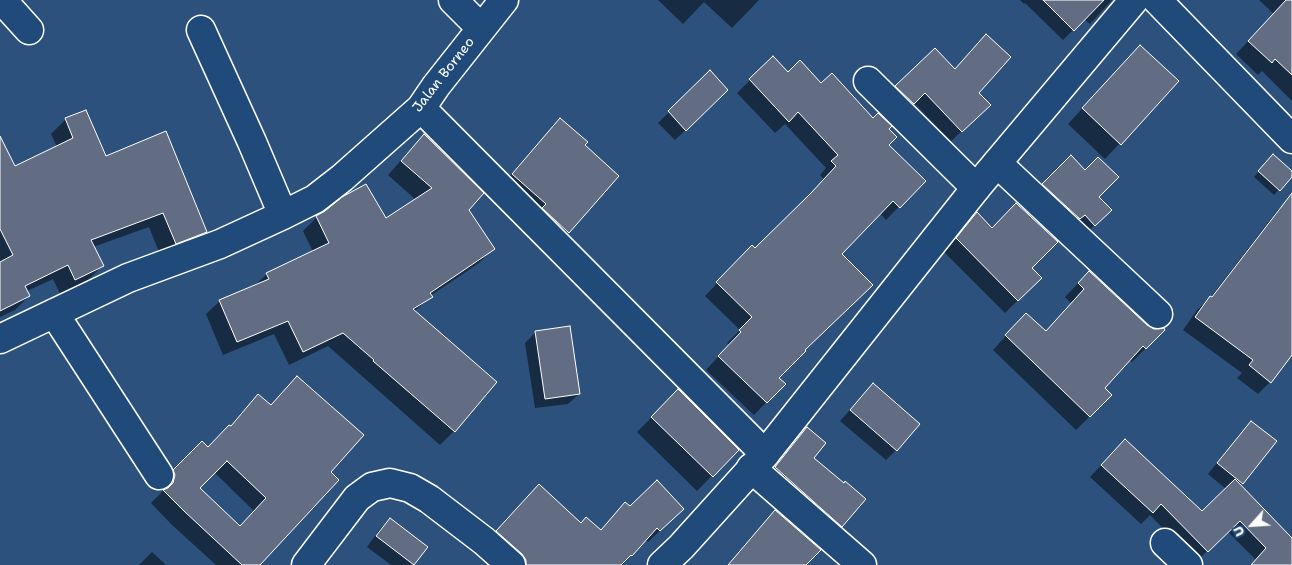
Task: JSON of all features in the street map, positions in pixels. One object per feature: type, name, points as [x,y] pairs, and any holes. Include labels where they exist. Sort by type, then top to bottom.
[{"type":"street","points":[[2,0],[29,30]]},
{"type":"street","points":[[453,0],[481,28]]},
{"type":"street","name":"Jalan Borneo","points":[[0,339],[128,278],[220,244],[315,199],[342,178],[421,108],[436,86],[504,0]]},
{"type":"street","points":[[662,565],[681,547],[758,461],[996,163],[1134,0]]},
{"type":"street","points":[[1158,0],[1292,139]]},
{"type":"street","points":[[201,30],[283,215]]},
{"type":"street","points":[[868,81],[976,188]]},
{"type":"street","points":[[421,108],[758,461],[862,565]]},
{"type":"street","points":[[996,163],[1158,314]]},
{"type":"street","points":[[54,313],[159,475]]},
{"type":"street","points":[[306,565],[357,498],[372,487],[390,483],[410,488],[429,499],[484,541],[511,565]]},
{"type":"street","points":[[1165,543],[1188,565]]},
{"type":"building","points":[[1043,0],[1104,0],[1074,31]]},
{"type":"building","points":[[1286,0],[1292,0],[1292,75],[1275,59],[1272,63],[1248,41]]},
{"type":"building","points":[[986,34],[1011,57],[979,93],[991,105],[962,132],[925,93],[914,104],[895,86],[935,48],[955,69]]},
{"type":"building","points":[[1140,45],[1179,81],[1121,145],[1082,108]]},
{"type":"building","points":[[773,56],[788,72],[800,60],[821,83],[832,73],[873,118],[878,113],[892,126],[889,129],[897,137],[889,145],[926,181],[900,208],[893,201],[842,254],[873,285],[805,350],[779,378],[786,384],[767,403],[718,356],[741,332],[739,330],[752,317],[716,282],[752,245],[755,248],[811,193],[836,166],[831,161],[838,155],[798,112],[789,122],[749,79]]},
{"type":"building","points":[[710,70],[728,90],[686,131],[668,111]]},
{"type":"building","points":[[86,110],[106,156],[166,131],[207,232],[176,244],[163,213],[91,240],[104,266],[75,280],[68,265],[25,286],[30,296],[0,311],[0,262],[13,255],[0,229],[0,136],[15,166],[73,138],[65,118]]},
{"type":"building","points":[[560,118],[588,142],[585,145],[619,176],[569,233],[542,208],[546,204],[512,174]]},
{"type":"building","points":[[424,134],[484,193],[469,210],[495,249],[430,293],[433,297],[413,309],[497,382],[455,432],[343,333],[303,352],[288,321],[237,342],[219,300],[269,279],[266,273],[329,243],[316,216],[342,197],[366,184],[386,218],[432,188],[401,161]]},
{"type":"building","points":[[1273,154],[1292,171],[1292,177],[1280,191],[1258,171]]},
{"type":"building","points":[[1071,155],[1085,170],[1098,157],[1119,177],[1099,197],[1112,210],[1095,226],[1085,215],[1080,219],[1042,184]]},
{"type":"building","points":[[1292,193],[1292,355],[1271,383],[1249,365],[1253,360],[1195,317]]},
{"type":"building","points":[[1016,203],[1058,242],[1032,268],[1042,278],[1018,301],[956,238],[977,212],[992,228]]},
{"type":"building","points":[[1089,271],[1147,325],[1154,329],[1164,328],[1165,330],[1146,349],[1143,346],[1105,388],[1112,395],[1090,417],[1005,335],[1026,313],[1046,331],[1084,289],[1078,283]]},
{"type":"building","points":[[570,326],[580,394],[545,399],[535,331]]},
{"type":"building","points":[[297,376],[364,435],[331,472],[339,480],[260,565],[242,565],[163,490],[173,483],[175,475],[173,470],[202,441],[208,447],[229,425],[231,426],[258,394],[271,405]],"holes":[[[227,461],[266,498],[240,526],[200,488]]]},
{"type":"building","points":[[873,383],[920,424],[897,451],[850,410]]},
{"type":"building","points":[[678,389],[739,450],[713,477],[651,417]]},
{"type":"building","points":[[1251,421],[1277,441],[1243,484],[1217,463]]},
{"type":"building","points":[[807,427],[826,443],[814,458],[866,499],[842,527],[775,467]]},
{"type":"building","points":[[1125,439],[1202,511],[1235,479],[1292,538],[1292,565],[1251,565],[1266,548],[1240,521],[1208,552],[1161,504],[1153,513],[1101,465]]},
{"type":"building","points":[[657,480],[684,509],[660,531],[657,528],[632,556],[621,565],[526,565],[526,560],[522,554],[496,531],[539,484],[581,523],[586,517],[601,530],[625,502],[630,506]]},
{"type":"building","points":[[775,510],[821,550],[806,565],[728,565]]},
{"type":"building","points":[[390,518],[428,547],[414,565],[376,536]]}]
